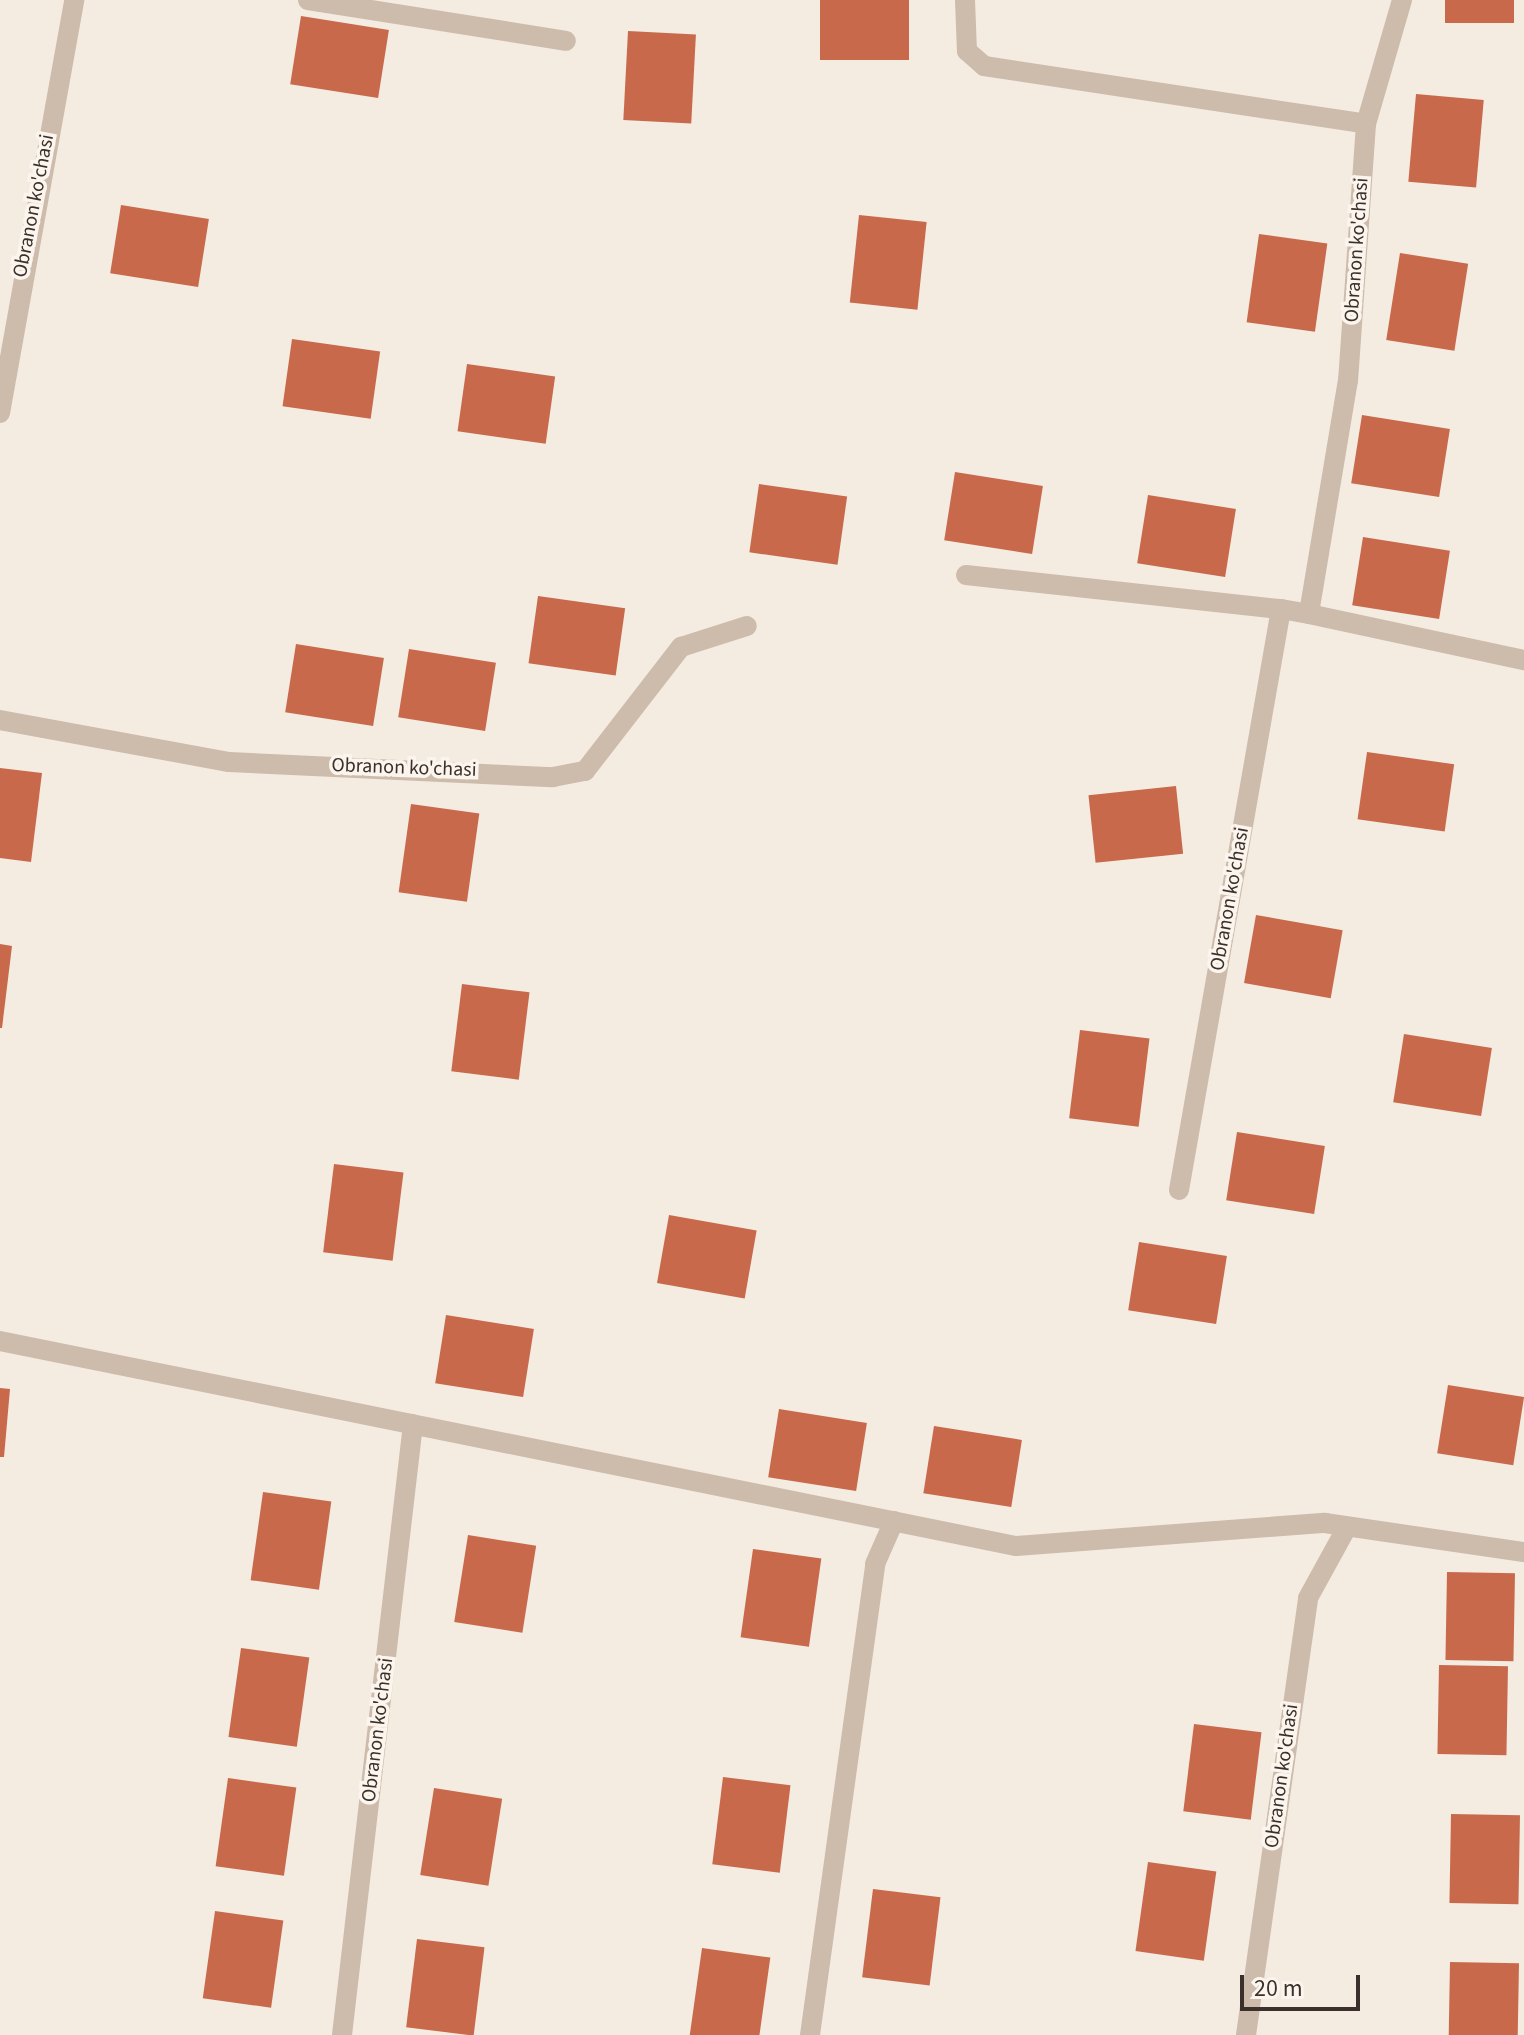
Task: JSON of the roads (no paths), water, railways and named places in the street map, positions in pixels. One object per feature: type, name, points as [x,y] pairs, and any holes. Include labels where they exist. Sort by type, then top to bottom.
[{"type":"street","name":"Obranon ko'chasi","points":[[0,413],[74,0]]},
{"type":"street","points":[[308,0],[566,41]]},
{"type":"street","points":[[965,0],[967,51],[984,66],[1366,124]]},
{"type":"street","name":"Obranon ko'chasi","points":[[1309,614],[1348,380],[1366,124],[1402,0]]},
{"type":"street","points":[[966,575],[1281,609],[1524,660]]},
{"type":"street","name":"Obranon ko'chasi","points":[[1179,1190],[1281,609]]},
{"type":"street","name":"Obranon ko'chasi","points":[[0,720],[229,762],[553,777],[585,771],[681,647],[747,626]]},
{"type":"street","points":[[0,1341],[1016,1546],[1347,1527],[1524,1552]]},
{"type":"street","name":"Obranon ko'chasi","points":[[342,2035],[413,1424]]},
{"type":"street","points":[[810,2035],[875,1564],[894,1521]]},
{"type":"street","name":"Obranon ko'chasi","points":[[1246,2035],[1308,1598],[1347,1527]]}]
